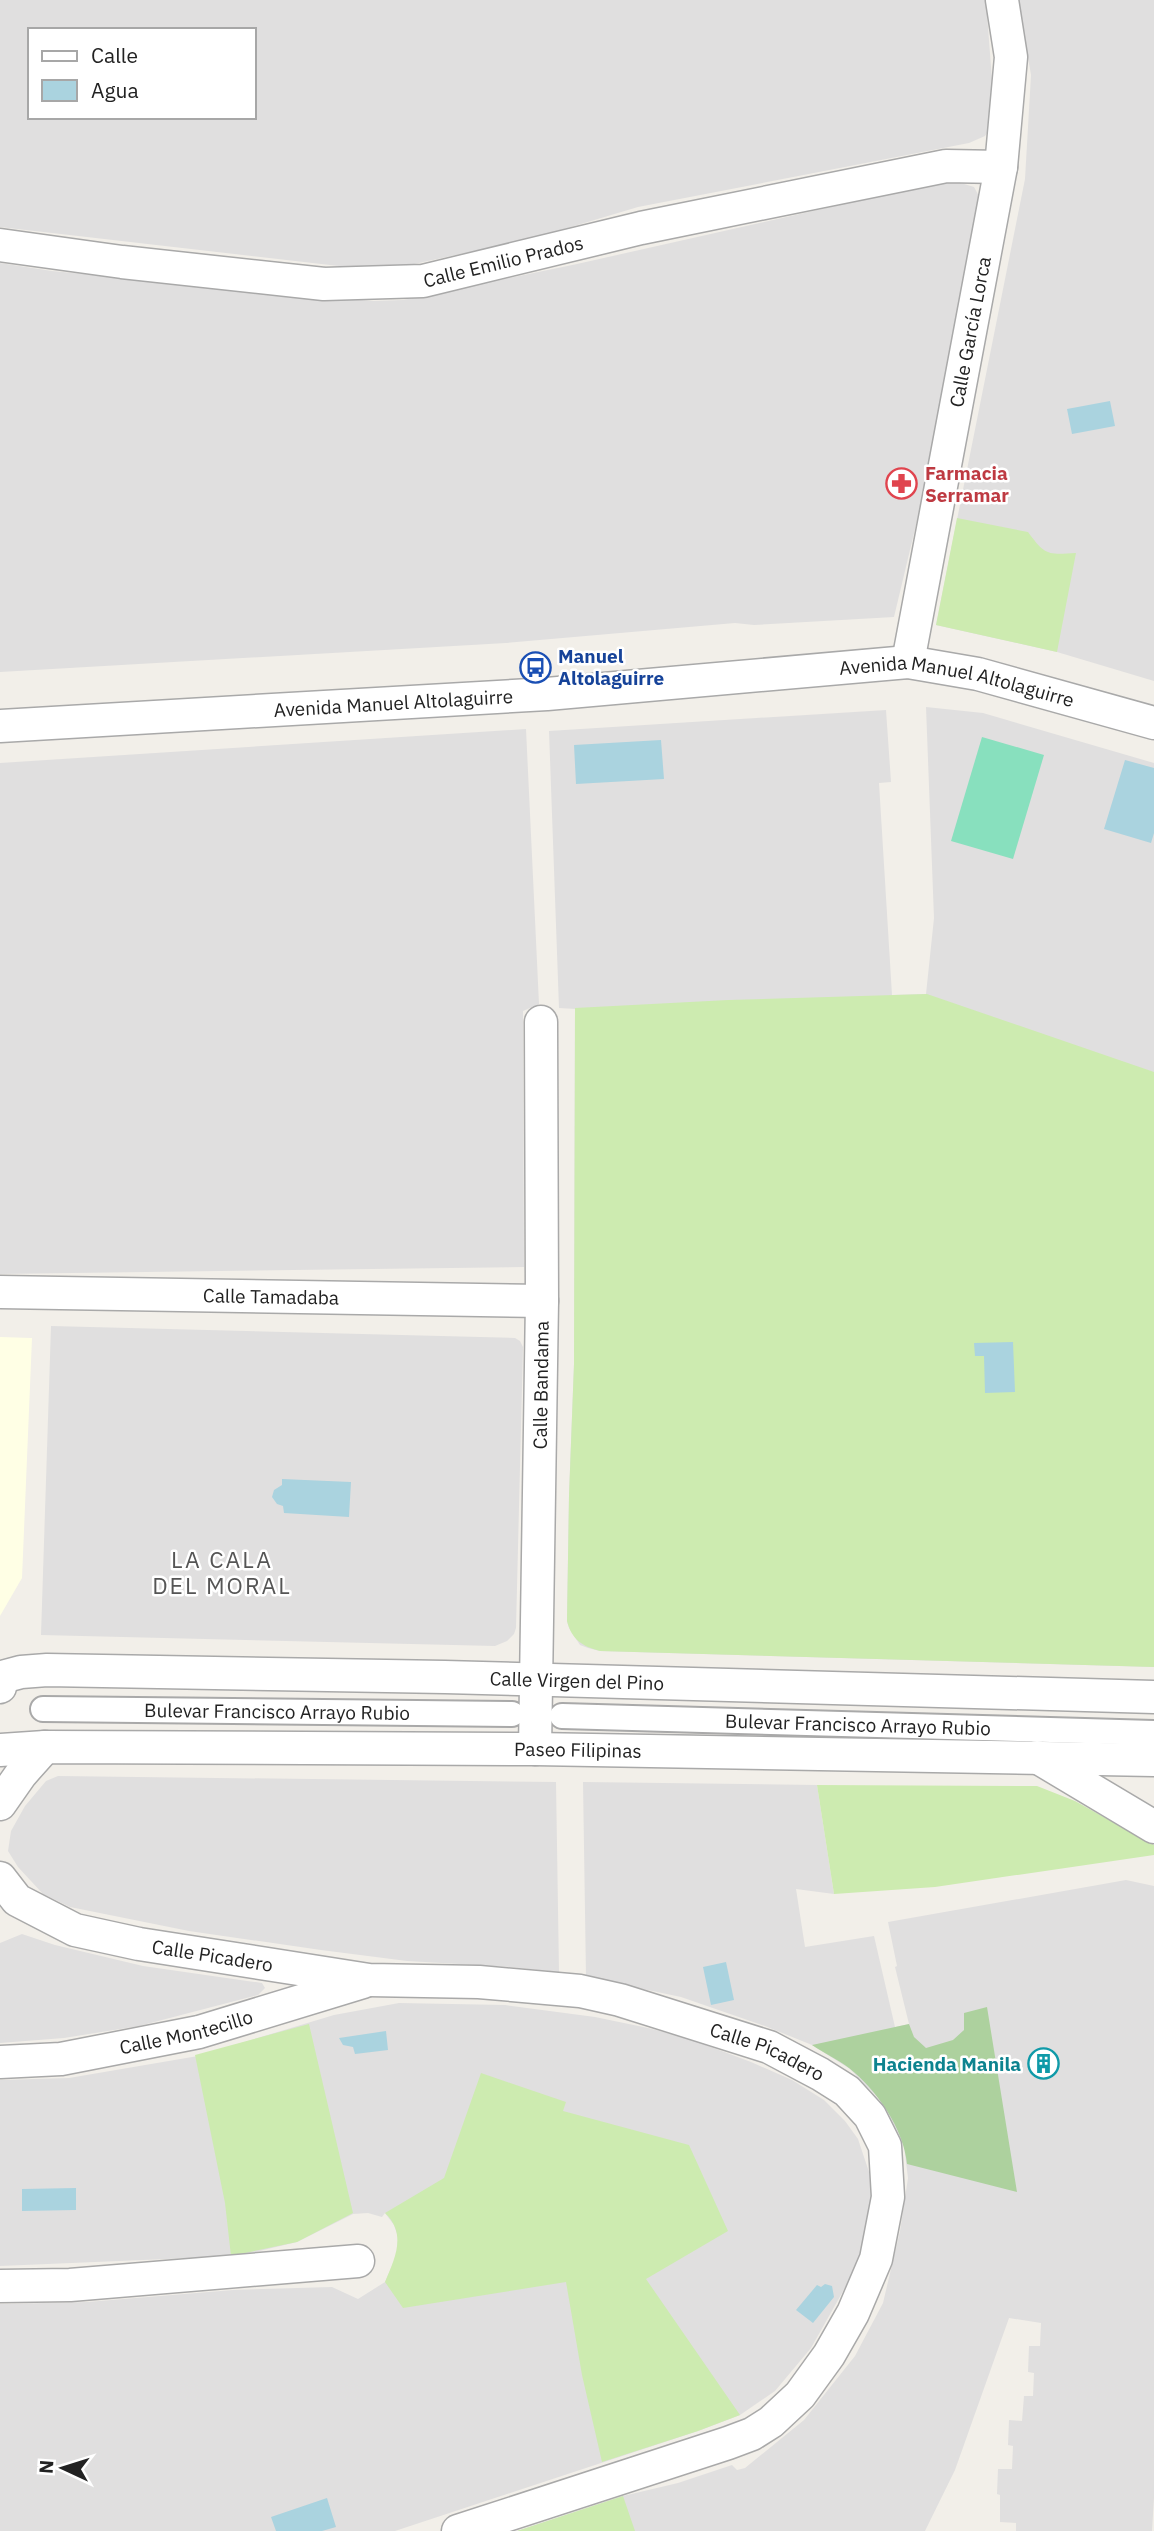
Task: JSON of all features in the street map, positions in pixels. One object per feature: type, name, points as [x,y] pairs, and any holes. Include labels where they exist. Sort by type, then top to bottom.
[{"type":"street","name":"Calle García Lorca","points":[[908,662],[1001,167],[1011,57],[1002,0]]},
{"type":"street","name":"Calle Emilio Prados","points":[[0,245],[122,262],[324,284],[423,281],[641,228],[946,166],[1001,167]]},
{"type":"street","name":"Avenida Manuel Altolaguirre","points":[[0,726],[547,694],[908,662],[978,674],[1154,723]]},
{"type":"street","name":"Calle Bandama","points":[[535,1749],[542,1301],[541,1022]]},
{"type":"street","name":"Calle Tamadaba","points":[[0,1292],[542,1301]]},
{"type":"street","name":"Calle Virgen del Pino","points":[[1,1681],[21,1672],[47,1670],[1154,1697]]},
{"type":"street","name":"Bulevar Francisco Arrayo Rubio","points":[[43,1709],[512,1714]]},
{"type":"street","name":"Bulevar Francisco Arrayo Rubio","points":[[562,1716],[1154,1733]]},
{"type":"street","name":"Paseo Filipinas","points":[[3,1744],[44,1747],[535,1749],[1154,1760]]},
{"type":"street","points":[[0,1804],[44,1747]]},
{"type":"street","points":[[1036,1757],[1154,1827]]},
{"type":"street","name":"Calle Picadero","points":[[6,1899],[75,1930],[139,1944],[369,1980],[480,1982],[580,1991],[667,2013],[769,2047],[847,2091],[870,2116],[885,2146],[888,2197],[876,2259],[853,2313],[829,2355],[800,2395],[771,2422],[752,2434],[458,2531]]},
{"type":"street","name":"Calle Montecillo","points":[[0,2062],[61,2059],[199,2032],[369,1980]]},
{"type":"street","points":[[0,2286],[70,2285],[358,2261]]},
{"type":"shaded area","points":[[0,0],[986,0],[994,107],[992,125],[985,136],[969,143],[638,207],[534,238],[382,271],[0,227]]},
{"type":"shaded area","points":[[1018,0],[1154,0],[1154,681],[1057,652],[936,625],[1025,179],[1031,75]]},
{"type":"shaded area","points":[[951,180],[974,187],[985,207],[931,462],[894,617],[754,625],[735,623],[506,643],[0,672],[0,263],[52,271],[373,301],[403,300]]},
{"type":"shaded area","points":[[926,707],[983,713],[1154,763],[1154,1667],[600,1651],[588,1648],[580,1645],[567,1621],[574,1364],[575,1009],[559,1008],[549,731],[886,710],[891,782],[879,783],[892,995],[926,994],[934,918]]},
{"type":"shaded area","points":[[526,729],[539,1004],[523,1011],[524,1267],[0,1274],[0,763]]},
{"type":"shaded area","points":[[51,1326],[515,1338],[520,1341],[523,1347],[514,1634],[507,1641],[495,1646],[41,1635]]},
{"type":"shaded area","points":[[0,1337],[32,1338],[22,1578],[0,1616]]},
{"type":"shaded area","points":[[58,1776],[556,1782],[559,1972],[407,1961],[321,1950],[189,1931],[70,1907],[43,1894],[18,1867],[8,1851],[11,1831],[25,1806],[46,1781]]},
{"type":"shaded area","points":[[583,1782],[817,1785],[834,1894],[796,1889],[805,1947],[874,1936],[895,2027],[909,2024],[895,1967],[897,1966],[888,1922],[1126,1880],[1154,1886],[1152,2531],[1016,2531],[1016,2523],[1000,2522],[998,2469],[1012,2469],[1013,2446],[1008,2445],[1009,2420],[1022,2421],[1024,2396],[1033,2396],[1034,2373],[1028,2372],[1029,2346],[1040,2346],[1041,2323],[1009,2318],[955,2470],[925,2531],[517,2531],[623,2496],[678,2483],[732,2465],[737,2470],[745,2468],[804,2420],[855,2356],[883,2303],[900,2231],[908,2178],[904,2146],[879,2099],[850,2069],[812,2045],[681,1997],[586,1977]]},
{"type":"shaded area","points":[[22,1934],[55,1945],[143,1966],[262,1983],[265,1988],[258,1995],[139,2026],[64,2038],[0,2043],[0,1943]]},
{"type":"shaded area","points":[[399,2003],[505,2005],[595,2017],[648,2028],[687,2038],[751,2062],[792,2080],[824,2100],[858,2139],[870,2175],[872,2199],[863,2246],[851,2277],[811,2348],[775,2391],[740,2415],[395,2531],[0,2531],[0,2304],[87,2302],[233,2290],[332,2287],[358,2299],[385,2282],[397,2254],[398,2237],[394,2225],[385,2213],[382,2217],[368,2213],[353,2214],[297,2242],[238,2256],[0,2266],[0,2080],[69,2078],[198,2056],[334,2015]]},
{"type":"green space","points":[[957,518],[1028,532],[1048,552],[1076,553],[1057,652],[936,625]]},
{"type":"green space","points":[[982,737],[1044,755],[1013,859],[951,841]]},
{"type":"green space","points":[[927,994],[1154,1072],[1154,1667],[600,1651],[588,1647],[575,1638],[567,1621],[574,1364],[575,1008]]},
{"type":"green space","points":[[817,1785],[1037,1786],[1075,1801],[1154,1845],[1154,1855],[935,1887],[834,1894]]},
{"type":"green space","points":[[987,2007],[1017,2192],[907,2164],[900,2137],[878,2098],[849,2068],[812,2045],[909,2024],[914,2037],[926,2048],[953,2040],[964,2030],[964,2013]]},
{"type":"green space","points":[[309,2024],[353,2213],[297,2242],[231,2256],[225,2203],[195,2055]]},
{"type":"green space","points":[[481,2073],[566,2102],[563,2111],[689,2145],[728,2231],[646,2279],[740,2415],[602,2462],[582,2375],[566,2282],[403,2308],[385,2282],[395,2255],[397,2238],[396,2229],[385,2213],[444,2178]]},
{"type":"green space","points":[[623,2496],[635,2531],[517,2531]]},
{"type":"water","points":[[1110,401],[1115,426],[1072,434],[1067,409]]},
{"type":"water","points":[[661,740],[664,779],[576,784],[574,745]]},
{"type":"water","points":[[1125,760],[1154,768],[1154,833],[1151,843],[1104,829]]},
{"type":"water","points":[[1013,1342],[1015,1392],[985,1393],[984,1356],[975,1356],[974,1343]]},
{"type":"water","points":[[282,1479],[351,1482],[349,1517],[284,1513],[283,1506],[277,1504],[272,1497],[274,1490],[282,1485]]},
{"type":"water","points":[[726,1962],[734,2000],[711,2005],[703,1967]]},
{"type":"water","points":[[386,2031],[388,2050],[355,2054],[353,2047],[343,2045],[339,2038]]},
{"type":"water","points":[[76,2188],[76,2210],[22,2211],[22,2189]]},
{"type":"water","points":[[825,2284],[832,2286],[834,2297],[813,2323],[796,2310],[817,2285],[821,2287]]},
{"type":"water","points":[[327,2498],[336,2527],[322,2531],[276,2531],[271,2517]]},
{"type":"place","name":"Farmacia Serramar","points":[[902,484]]},
{"type":"place","name":"Manuel Altolaguirre","points":[[535,667]]},
{"type":"place","name":"Hacienda Manila","points":[[1044,2064]]},
{"type":"district","name":"LA CALA DEL MORAL","points":[[222,1573]]}]
